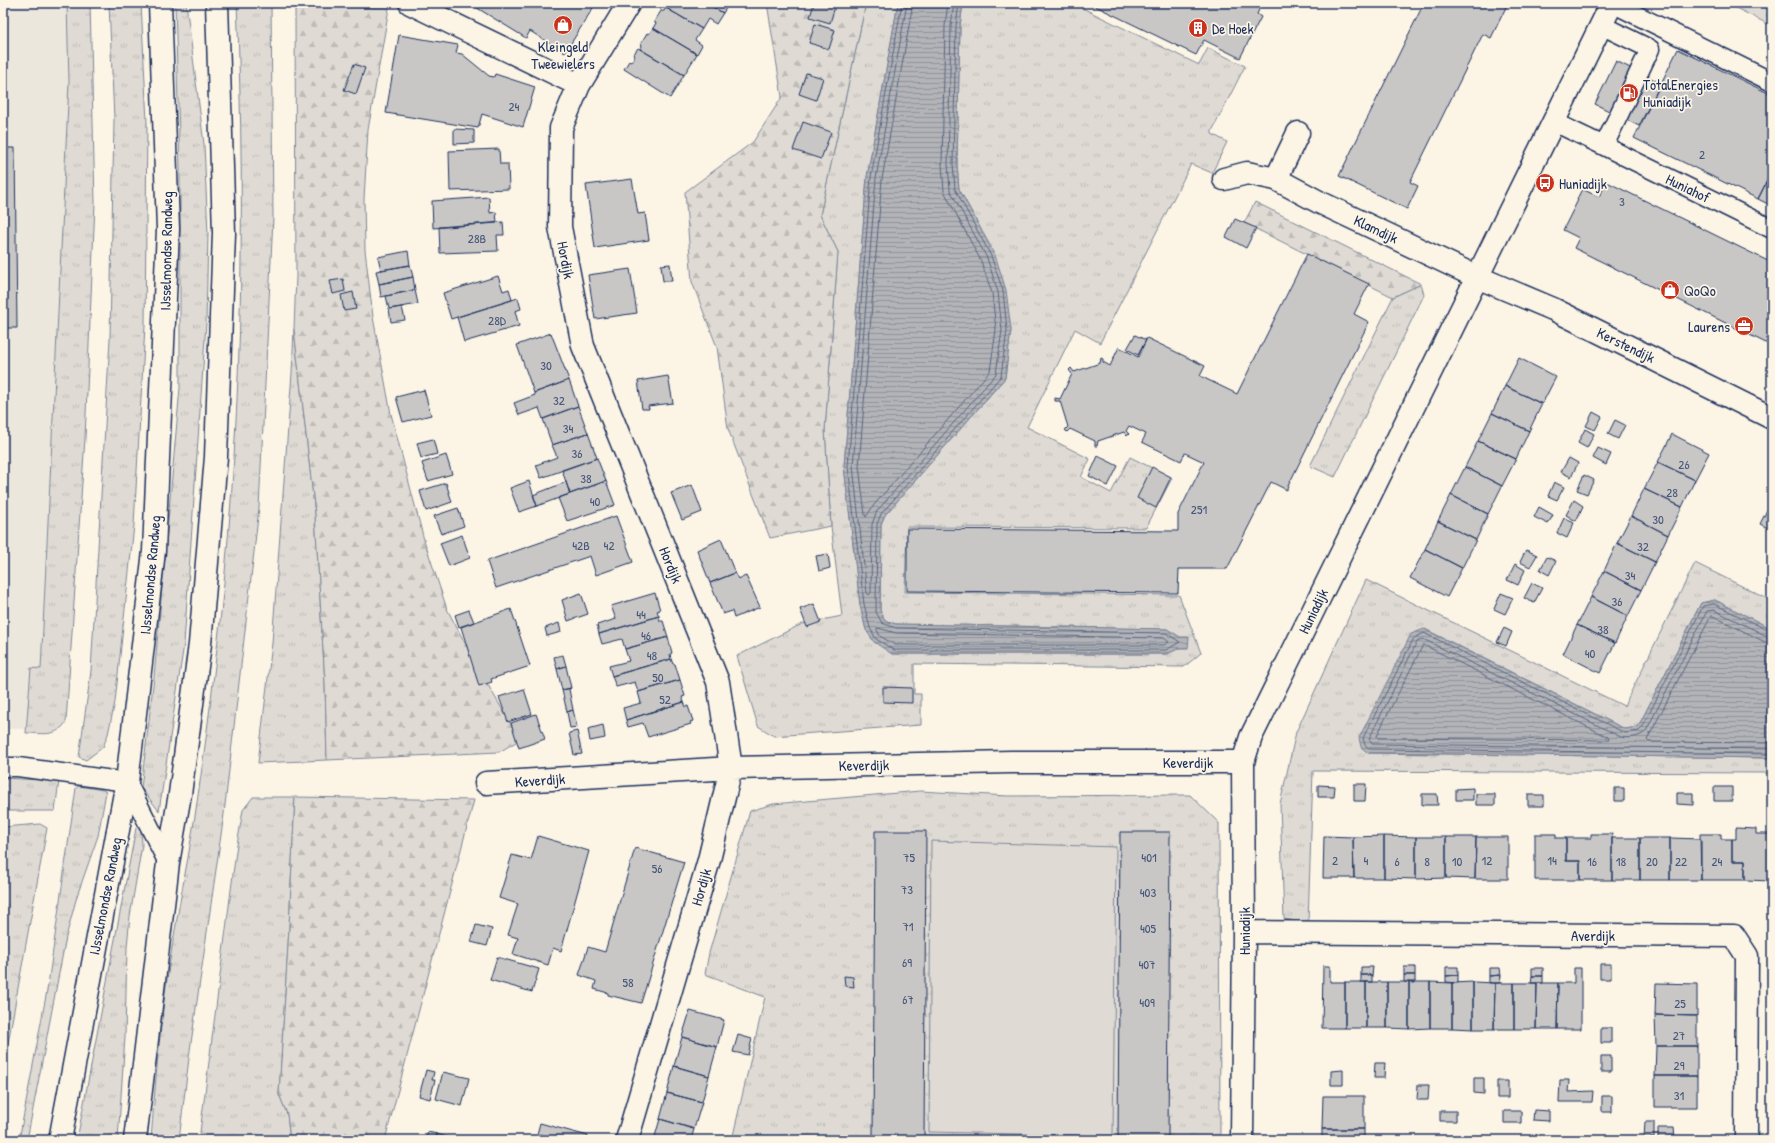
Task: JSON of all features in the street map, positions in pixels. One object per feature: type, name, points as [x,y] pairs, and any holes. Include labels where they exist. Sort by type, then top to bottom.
[{"type":"street","name":"IJsselmondse Randweg","points":[[60,1140],[127,782],[154,551],[168,229],[160,3]]},
{"type":"street","points":[[135,1140],[168,863],[180,794],[200,644],[216,457],[224,234],[217,3]]},
{"type":"street","points":[[410,3],[579,85]]},
{"type":"street","name":"Hordijk","points":[[627,1140],[708,860],[731,768],[718,682],[583,346],[560,227],[561,128],[579,85],[629,3]]},
{"type":"street","name":"Huniadijk","points":[[1242,1140],[1244,932],[1242,762],[1251,737],[1612,3]]},
{"type":"street","points":[[1276,179],[1298,133]]},
{"type":"street","name":"Klamdijk","points":[[1224,179],[1247,173],[1276,179],[1319,202],[1477,277]]},
{"type":"street","name":"Kerstendijk","points":[[1477,277],[1552,309],[1772,418]]},
{"type":"street","name":"Keverdijk","points":[[486,784],[731,768],[1011,762],[1242,762]]},
{"type":"street","name":"Averdijk","points":[[1244,932],[1734,936],[1747,956],[1746,1140]]},
{"type":"lane","points":[[1612,3],[1772,82]]},
{"type":"lane","points":[[1554,122],[1604,146],[1650,49],[1601,26]]},
{"type":"lane","name":"Huniahof","points":[[1604,146],[1772,229]]},
{"type":"lane","points":[[3,767],[18,767],[127,782],[168,863]]},
{"type":"shaded area","points":[[3,3],[67,3],[69,82],[41,669],[31,669],[27,729],[3,729]]},
{"type":"green space","points":[[67,3],[90,3],[95,203],[85,438],[66,722],[62,727],[53,733],[43,734],[26,733],[31,668],[41,669],[69,82]]},
{"type":"green space","points":[[109,3],[141,3],[147,122],[145,326],[134,525],[115,702],[108,734],[103,747],[86,760],[79,757],[91,671],[110,339],[114,119]]},
{"type":"green space","points":[[175,3],[186,3],[204,144],[208,234],[206,323],[184,644],[159,811],[141,788],[154,677],[180,388],[180,170]]},
{"type":"green space","points":[[237,3],[271,3],[273,218],[259,508],[224,814],[190,1050],[179,1140],[151,1140],[159,1043],[166,986],[204,756],[225,576],[232,494],[240,330],[241,249],[240,85]]},
{"type":"green space","points":[[767,3],[866,3],[820,215],[838,252],[825,430],[831,526],[770,538],[728,429],[717,347],[692,282],[685,192],[753,142],[782,97]]},
{"type":"green space","points":[[866,3],[898,3],[867,177],[844,466],[860,605],[866,630],[892,654],[1167,654],[1180,648],[1180,637],[1167,629],[896,624],[884,620],[880,610],[881,524],[885,515],[1005,378],[1011,330],[995,255],[959,189],[957,164],[960,26],[963,3],[1072,3],[1199,65],[1208,48],[1245,66],[1212,131],[1212,134],[1227,142],[1212,173],[1191,164],[1100,343],[1075,329],[1027,427],[1090,459],[1081,477],[1111,493],[1130,457],[1172,478],[1146,528],[907,527],[905,592],[1179,595],[1201,653],[1184,667],[914,664],[914,694],[921,694],[921,725],[774,736],[758,726],[737,656],[802,624],[842,616],[831,526],[825,430],[838,252],[820,215]]},
{"type":"green space","points":[[1726,3],[1772,3],[1772,26]]},
{"type":"green space","points":[[337,7],[389,8],[368,130],[364,199],[365,250],[373,317],[391,414],[424,540],[447,609],[477,666],[516,733],[516,742],[499,752],[327,760],[325,684],[315,514],[294,329],[296,276],[295,9]]},
{"type":"green space","points":[[1255,202],[1421,284],[1393,297],[1244,223]]},
{"type":"green space","points":[[1421,284],[1424,295],[1335,477],[1310,466],[1393,297]]},
{"type":"green space","points":[[294,329],[315,514],[325,684],[327,760],[258,763],[272,643]]},
{"type":"green space","points":[[1695,563],[1772,601],[1772,629],[1715,600],[1701,603],[1638,727],[1625,729],[1425,629],[1368,753],[1772,758],[1772,773],[1313,771],[1308,923],[1284,919],[1280,804],[1296,732],[1366,580],[1624,706]]},
{"type":"green space","points":[[3,778],[59,781],[55,811],[3,811]]},
{"type":"green space","points":[[79,786],[103,790],[106,792],[98,836],[77,896],[66,937],[27,1140],[19,1140],[48,985],[76,788]]},
{"type":"green space","points":[[920,791],[1008,796],[1190,795],[1219,823],[1220,1140],[732,1140],[765,997],[705,974],[709,953],[750,811],[773,804]]},
{"type":"green space","points":[[253,797],[295,797],[279,1094],[287,1114],[290,1140],[199,1140],[236,851],[243,810]]},
{"type":"green space","points":[[295,797],[474,800],[385,1140],[290,1140],[287,1114],[279,1094]]},
{"type":"green space","points":[[40,824],[47,828],[3,1071],[3,827]]},
{"type":"green space","points":[[138,826],[141,828],[142,845],[130,916],[127,947],[125,1037],[118,1140],[77,1140],[136,828]]},
{"type":"green space","points":[[931,841],[1116,847],[1113,1136],[929,1132]]},
{"type":"water","points":[[898,3],[963,3],[960,26],[957,164],[959,189],[995,255],[1006,290],[1011,330],[1005,378],[885,515],[881,524],[880,610],[884,620],[896,624],[1167,629],[1180,637],[1189,637],[1188,648],[1180,648],[1167,654],[892,654],[874,642],[866,630],[860,605],[844,466],[867,177]]},
{"type":"water","points":[[1715,600],[1772,629],[1772,758],[1368,753],[1361,747],[1359,738],[1411,634],[1424,629],[1625,729],[1638,727],[1701,603]]},
{"type":"building","points":[[469,3],[596,3],[565,53],[530,31],[526,38]]},
{"type":"building","points":[[666,3],[706,3],[723,13],[716,24],[708,19],[702,29],[666,8]]},
{"type":"building","points":[[706,3],[725,3],[728,5],[723,13]]},
{"type":"building","points":[[814,3],[836,3],[830,23],[810,17]]},
{"type":"building","name":"De Hoek","points":[[1089,3],[1262,3],[1257,14],[1261,17],[1240,58],[1204,40],[1196,55]]},
{"type":"building","points":[[1424,3],[1508,3],[1491,38],[1483,34],[1410,182],[1418,186],[1407,209],[1339,176]]},
{"type":"building","points":[[666,8],[702,29],[695,40],[702,45],[697,54],[653,28],[656,23],[654,22],[661,11],[664,11]]},
{"type":"building","points":[[815,24],[835,30],[829,49],[809,43]]},
{"type":"building","points":[[653,28],[697,54],[684,75],[640,49],[642,46],[641,43],[647,33],[649,34]]},
{"type":"building","points":[[399,35],[458,45],[456,53],[462,54],[489,76],[494,77],[495,74],[535,87],[523,127],[482,114],[478,128],[386,113]]},
{"type":"building","points":[[638,48],[684,75],[670,98],[624,69],[629,61],[631,62],[635,56],[633,55]]},
{"type":"building","points":[[1678,49],[1772,95],[1772,171],[1758,199],[1634,138]]},
{"type":"building","points":[[1616,61],[1661,83],[1639,126],[1595,104]]},
{"type":"building","points":[[354,64],[365,68],[356,94],[344,90]]},
{"type":"building","points":[[806,73],[823,78],[816,100],[799,94]]},
{"type":"building","points":[[803,122],[831,132],[821,159],[793,150]]},
{"type":"building","points":[[454,129],[474,130],[474,143],[454,144]]},
{"type":"building","points":[[3,148],[15,148],[17,328],[3,328]]},
{"type":"building","points":[[499,149],[500,164],[508,164],[509,189],[450,191],[449,151]]},
{"type":"building","points":[[1772,171],[1772,206],[1758,199]]},
{"type":"building","points":[[632,179],[638,214],[645,213],[649,240],[595,248],[586,185]]},
{"type":"building","points":[[1607,182],[1772,263],[1772,346],[1574,248],[1579,238],[1563,230],[1582,189],[1599,197]]},
{"type":"building","points":[[489,197],[490,213],[496,212],[497,223],[433,228],[432,201]]},
{"type":"building","points":[[1235,219],[1256,228],[1246,248],[1226,237]]},
{"type":"building","points":[[503,222],[504,235],[497,235],[498,251],[440,253],[439,227]]},
{"type":"building","points":[[408,251],[410,265],[381,270],[378,257]]},
{"type":"building","points":[[1307,254],[1369,284],[1354,314],[1369,322],[1287,490],[1271,482],[1227,569],[1179,569],[1178,593],[907,591],[907,529],[1178,531],[1178,514],[1204,462],[1185,453],[1181,461],[1142,442],[1146,434],[1129,426],[1126,431],[1129,434],[1127,436],[1124,432],[1098,441],[1097,446],[1095,446],[1095,441],[1070,429],[1067,432],[1065,430],[1068,427],[1060,401],[1055,401],[1055,398],[1060,399],[1072,374],[1069,370],[1071,368],[1074,372],[1100,363],[1101,358],[1103,359],[1103,362],[1110,366],[1119,347],[1138,357],[1147,338],[1205,366],[1200,376],[1237,394]]},
{"type":"building","points":[[670,264],[672,281],[663,281],[661,265]]},
{"type":"building","points":[[410,265],[413,277],[379,284],[376,271]]},
{"type":"building","points":[[630,269],[637,313],[595,319],[588,275]]},
{"type":"building","points":[[498,276],[503,291],[509,289],[512,300],[451,319],[443,293]]},
{"type":"building","points":[[413,277],[415,290],[381,297],[379,284]]},
{"type":"building","points":[[343,279],[345,291],[333,294],[330,281]]},
{"type":"building","points":[[415,290],[418,304],[389,309],[386,296]]},
{"type":"building","points":[[353,292],[356,309],[344,311],[341,295]]},
{"type":"building","points":[[518,298],[521,309],[515,311],[519,326],[464,342],[457,317]]},
{"type":"building","points":[[402,307],[405,320],[391,322],[389,309]]},
{"type":"building","points":[[551,333],[569,380],[534,393],[517,345]]},
{"type":"building","points":[[1135,335],[1146,340],[1138,355],[1127,349]]},
{"type":"building","points":[[1519,358],[1556,377],[1542,404],[1505,386]]},
{"type":"building","points":[[668,376],[673,403],[648,406],[649,409],[642,409],[638,381]]},
{"type":"building","points":[[569,380],[578,406],[543,419],[539,408],[519,415],[514,403],[535,395],[534,393]]},
{"type":"building","points":[[1505,386],[1542,404],[1529,431],[1492,413]]},
{"type":"building","points":[[424,390],[431,415],[403,422],[396,397]]},
{"type":"building","points":[[578,406],[588,433],[552,445],[543,419]]},
{"type":"building","points":[[1593,412],[1602,417],[1595,430],[1586,426]]},
{"type":"building","points":[[1492,413],[1529,431],[1516,459],[1478,441]]},
{"type":"building","points":[[1615,420],[1625,425],[1618,439],[1608,434]]},
{"type":"building","points":[[1585,429],[1594,434],[1587,448],[1578,443]]},
{"type":"building","points":[[588,433],[597,458],[541,478],[536,465],[557,457],[552,445]]},
{"type":"building","points":[[1672,434],[1709,453],[1695,480],[1658,462]]},
{"type":"building","points":[[433,439],[437,454],[421,458],[417,443]]},
{"type":"building","points":[[1478,441],[1516,459],[1502,486],[1465,467]]},
{"type":"building","points":[[1598,448],[1611,454],[1606,465],[1593,458]]},
{"type":"building","points":[[446,455],[452,474],[428,481],[422,463]]},
{"type":"building","points":[[1098,456],[1118,466],[1108,486],[1089,476]]},
{"type":"building","points":[[597,458],[606,481],[570,494],[562,470]]},
{"type":"building","points":[[1569,458],[1578,463],[1571,477],[1561,472]]},
{"type":"building","points":[[1658,462],[1695,480],[1682,507],[1644,489]]},
{"type":"building","points":[[1152,467],[1171,477],[1156,508],[1137,498]]},
{"type":"building","points":[[1465,467],[1502,486],[1488,514],[1451,495]]},
{"type":"building","points":[[1584,475],[1594,480],[1587,494],[1577,490]]},
{"type":"building","points":[[529,481],[537,506],[519,512],[510,488]]},
{"type":"building","points":[[606,481],[615,505],[567,521],[558,498]]},
{"type":"building","points":[[566,482],[570,494],[537,506],[533,495]]},
{"type":"building","points":[[1554,482],[1564,487],[1557,500],[1548,496]]},
{"type":"building","points":[[446,483],[452,502],[426,511],[420,491]]},
{"type":"building","points":[[692,485],[702,512],[682,520],[671,493]]},
{"type":"building","points":[[1644,489],[1682,507],[1668,535],[1631,516]]},
{"type":"building","points":[[1451,495],[1488,514],[1476,540],[1438,521]]},
{"type":"building","points":[[1574,500],[1583,506],[1576,521],[1566,515]]},
{"type":"building","points":[[1772,500],[1772,530],[1760,524]]},
{"type":"building","points":[[1539,507],[1553,515],[1548,524],[1534,517]]},
{"type":"building","points":[[458,508],[464,526],[441,534],[434,516]]},
{"type":"building","points":[[616,516],[633,562],[596,575],[590,556],[496,588],[487,561]]},
{"type":"building","points":[[1631,516],[1668,535],[1655,562],[1617,543]]},
{"type":"building","points":[[1564,518],[1574,523],[1567,538],[1557,533]]},
{"type":"building","points":[[1438,521],[1476,540],[1462,568],[1425,549]]},
{"type":"building","points":[[462,535],[470,558],[449,566],[440,543]]},
{"type":"building","points":[[721,539],[735,573],[710,583],[697,550]]},
{"type":"building","points":[[1617,543],[1655,562],[1641,590],[1604,571]]},
{"type":"building","points":[[1425,549],[1462,568],[1447,597],[1410,578]]},
{"type":"building","points":[[1526,550],[1537,555],[1530,567],[1520,562]]},
{"type":"building","points":[[828,554],[830,568],[819,571],[816,556]]},
{"type":"building","points":[[1547,557],[1556,561],[1549,575],[1540,570]]},
{"type":"building","points":[[1515,564],[1525,570],[1518,585],[1507,580]]},
{"type":"building","points":[[1604,571],[1641,590],[1628,616],[1591,597]]},
{"type":"building","points":[[735,573],[738,579],[746,576],[760,607],[734,618],[732,611],[723,614],[710,583]]},
{"type":"building","points":[[1532,583],[1542,588],[1534,603],[1524,598]]},
{"type":"building","points":[[581,593],[588,614],[568,621],[562,600]]},
{"type":"building","points":[[655,593],[660,610],[657,611],[659,616],[599,634],[597,625],[616,619],[611,606]]},
{"type":"building","points":[[1501,593],[1513,598],[1505,614],[1494,609]]},
{"type":"building","points":[[1591,597],[1628,616],[1615,643],[1577,625]]},
{"type":"building","points":[[814,604],[821,622],[807,627],[800,609]]},
{"type":"building","points":[[511,609],[530,666],[491,679],[492,682],[479,686],[461,627]]},
{"type":"building","points":[[469,610],[474,622],[459,627],[455,615]]},
{"type":"building","points":[[659,616],[660,621],[663,621],[668,637],[625,649],[622,639],[602,644],[599,634]]},
{"type":"building","points":[[559,623],[561,632],[547,636],[545,628]]},
{"type":"building","points":[[1577,625],[1615,643],[1600,673],[1563,654]]},
{"type":"building","points":[[1504,628],[1512,632],[1506,646],[1497,642]]},
{"type":"building","points":[[668,637],[672,653],[670,654],[671,659],[612,676],[609,666],[629,661],[625,649]]},
{"type":"building","points":[[563,655],[566,666],[557,669],[554,657]]},
{"type":"building","points":[[671,659],[673,664],[675,664],[680,680],[638,692],[635,682],[616,687],[612,676]]},
{"type":"building","points":[[566,666],[571,688],[562,690],[557,669]]},
{"type":"building","points":[[680,680],[685,696],[682,697],[684,702],[626,720],[623,708],[641,703],[638,692]]},
{"type":"building","points":[[883,687],[912,688],[912,703],[883,702]]},
{"type":"building","points":[[571,688],[569,689],[573,710],[567,712],[562,690]]},
{"type":"building","points":[[524,689],[532,714],[508,722],[499,697]]},
{"type":"building","points":[[684,702],[686,707],[688,706],[693,721],[690,722],[691,724],[648,737],[643,723],[628,727],[626,720]]},
{"type":"building","points":[[573,710],[577,727],[570,728],[567,712]]},
{"type":"building","points":[[536,714],[545,739],[519,748],[511,723]]},
{"type":"building","points":[[603,725],[605,738],[590,741],[588,729]]},
{"type":"building","points":[[577,731],[582,754],[574,755],[569,733]]},
{"type":"building","points":[[1354,784],[1366,784],[1365,801],[1354,801]]},
{"type":"building","points":[[1318,785],[1335,786],[1334,797],[1318,797]]},
{"type":"building","points":[[1714,787],[1732,787],[1732,801],[1714,801]]},
{"type":"building","points":[[1473,788],[1473,800],[1456,800],[1456,789]]},
{"type":"building","points":[[1615,788],[1624,788],[1624,801],[1615,801]]},
{"type":"building","points":[[1677,793],[1693,793],[1693,805],[1677,804]]},
{"type":"building","points":[[1422,794],[1437,794],[1438,805],[1422,805]]},
{"type":"building","points":[[1476,794],[1495,794],[1495,805],[1476,805]]},
{"type":"building","points":[[1528,795],[1544,795],[1544,806],[1528,806]]},
{"type":"building","points":[[1736,828],[1756,829],[1756,834],[1772,834],[1772,881],[1745,880],[1745,861],[1732,861],[1732,839],[1736,839]]},
{"type":"building","points":[[875,831],[926,831],[924,1140],[873,1140]]},
{"type":"building","points":[[1120,832],[1170,832],[1168,1140],[1118,1140]]},
{"type":"building","points":[[1535,834],[1556,834],[1556,838],[1566,838],[1566,861],[1580,861],[1580,880],[1535,880]]},
{"type":"building","points":[[1591,834],[1612,834],[1612,880],[1580,880],[1580,861],[1566,861],[1566,838],[1591,838]]},
{"type":"building","points":[[1700,834],[1721,834],[1721,839],[1732,839],[1732,861],[1745,861],[1745,880],[1701,880]]},
{"type":"building","points":[[538,836],[589,851],[561,951],[553,948],[548,965],[513,954],[518,938],[508,935],[518,904],[499,898],[512,855],[531,860]]},
{"type":"building","points":[[1324,836],[1353,837],[1354,878],[1323,878]]},
{"type":"building","points":[[1384,836],[1384,878],[1354,878],[1353,837]]},
{"type":"building","points":[[1384,836],[1416,837],[1416,879],[1384,878]]},
{"type":"building","points":[[1416,837],[1446,837],[1446,878],[1416,879]]},
{"type":"building","points":[[1446,837],[1476,837],[1475,879],[1446,878]]},
{"type":"building","points":[[1476,837],[1508,837],[1508,879],[1475,879]]},
{"type":"building","points":[[1612,838],[1640,838],[1640,880],[1612,880]]},
{"type":"building","points":[[1640,838],[1670,838],[1670,880],[1640,880]]},
{"type":"building","points":[[1670,838],[1701,839],[1701,880],[1670,880]]},
{"type":"building","points":[[635,848],[684,862],[641,1003],[608,995],[608,993],[594,989],[596,981],[579,975],[588,947],[605,952]]},
{"type":"building","points":[[476,925],[492,929],[487,946],[471,942]]},
{"type":"building","points":[[497,957],[539,969],[532,992],[490,980]]},
{"type":"building","points":[[1600,964],[1611,964],[1611,979],[1600,979]]},
{"type":"building","points":[[1323,966],[1330,966],[1330,982],[1345,982],[1345,1028],[1322,1028]]},
{"type":"building","points":[[1361,967],[1373,967],[1372,975],[1361,975]]},
{"type":"building","points":[[1404,967],[1415,967],[1415,975],[1404,975]]},
{"type":"building","points":[[1446,967],[1458,967],[1458,975],[1446,976]]},
{"type":"building","points":[[1489,968],[1500,968],[1501,975],[1489,976]]},
{"type":"building","points":[[1532,968],[1543,968],[1543,976],[1532,976]]},
{"type":"building","points":[[1574,968],[1581,968],[1581,1029],[1557,1029],[1558,983],[1574,983]]},
{"type":"building","points":[[1361,975],[1372,975],[1372,982],[1361,982]]},
{"type":"building","points":[[1404,975],[1415,975],[1415,983],[1404,982]]},
{"type":"building","points":[[1458,975],[1458,983],[1446,982],[1446,976]]},
{"type":"building","points":[[1501,975],[1500,983],[1489,983],[1489,976]]},
{"type":"building","points":[[844,976],[853,977],[854,987],[845,986]]},
{"type":"building","points":[[1532,976],[1543,976],[1543,983],[1531,983]]},
{"type":"building","points":[[1345,982],[1366,982],[1366,1028],[1345,1028]]},
{"type":"building","points":[[1366,982],[1387,982],[1387,1028],[1366,1028]]},
{"type":"building","points":[[1387,982],[1409,982],[1409,1029],[1387,1028]]},
{"type":"building","points":[[1409,982],[1430,982],[1430,1028],[1409,1029]]},
{"type":"building","points":[[1430,982],[1452,983],[1452,1028],[1430,1028]]},
{"type":"building","points":[[1473,982],[1473,1029],[1452,1028],[1452,983]]},
{"type":"building","points":[[1473,982],[1495,983],[1494,1029],[1473,1029]]},
{"type":"building","points":[[1495,983],[1514,983],[1514,1029],[1494,1029]]},
{"type":"building","points":[[1514,983],[1537,983],[1536,1029],[1514,1029]]},
{"type":"building","points":[[1537,983],[1558,983],[1557,1029],[1536,1029]]},
{"type":"building","points":[[1656,983],[1697,984],[1697,1016],[1655,1015]]},
{"type":"building","points":[[690,1011],[724,1020],[717,1047],[682,1037]]},
{"type":"building","points":[[1655,1015],[1697,1016],[1697,1046],[1656,1046]]},
{"type":"building","points":[[1601,1028],[1611,1028],[1611,1043],[1601,1043]]},
{"type":"building","points":[[738,1035],[752,1039],[748,1055],[733,1052]]},
{"type":"building","points":[[682,1037],[717,1047],[709,1076],[674,1066]]},
{"type":"building","points":[[1656,1046],[1697,1046],[1697,1076],[1655,1076]]},
{"type":"building","points":[[1601,1056],[1611,1056],[1611,1072],[1601,1072]]},
{"type":"building","points":[[1375,1063],[1385,1063],[1384,1078],[1374,1078]]},
{"type":"building","points":[[674,1066],[709,1076],[702,1102],[667,1093]]},
{"type":"building","points":[[426,1070],[434,1072],[432,1080],[435,1080],[430,1099],[419,1096]]},
{"type":"building","points":[[1343,1070],[1343,1085],[1331,1085],[1331,1071]]},
{"type":"building","points":[[443,1072],[469,1078],[462,1106],[436,1099]]},
{"type":"building","points":[[1655,1076],[1697,1076],[1697,1107],[1655,1107]]},
{"type":"building","points":[[1474,1078],[1484,1078],[1484,1094],[1474,1093]]},
{"type":"building","points":[[1560,1080],[1569,1080],[1568,1092],[1593,1091],[1592,1102],[1559,1102]]},
{"type":"building","points":[[1497,1081],[1508,1081],[1508,1098],[1497,1098]]},
{"type":"building","points":[[1418,1085],[1429,1085],[1428,1100],[1417,1100]]},
{"type":"building","points":[[667,1093],[702,1102],[694,1129],[660,1119]]},
{"type":"building","points":[[1323,1096],[1364,1096],[1364,1129],[1322,1129]]},
{"type":"building","points":[[1602,1096],[1612,1096],[1612,1112],[1602,1112]]},
{"type":"building","points":[[1534,1110],[1549,1111],[1549,1121],[1533,1120]]},
{"type":"building","points":[[1440,1111],[1456,1111],[1456,1121],[1440,1121]]},
{"type":"building","points":[[1504,1111],[1521,1111],[1521,1123],[1504,1123]]},
{"type":"building","points":[[660,1119],[694,1129],[691,1140],[654,1140]]},
{"type":"building","points":[[1645,1122],[1654,1122],[1654,1138],[1644,1138]]},
{"type":"building","points":[[540,1123],[588,1136],[586,1140],[546,1140],[547,1136],[537,1134]]},
{"type":"building","points":[[1658,1128],[1674,1128],[1675,1139],[1658,1140]]},
{"type":"building","points":[[1322,1129],[1364,1129],[1364,1140],[1322,1140]]},
{"type":"building","points":[[428,1132],[437,1134],[436,1140],[425,1140]]},
{"type":"building","points":[[437,1134],[454,1139],[458,1140],[436,1140]]},
{"type":"tram line","points":[[1758,3],[1772,10]]},
{"type":"place","name":"Kleingeld Tweewielers","points":[[563,25]]},
{"type":"place","name":"De Hoek","points":[[1198,28]]},
{"type":"place","name":"TotalEnergies Huniadijk","points":[[1629,93]]},
{"type":"place","name":"Huniadijk","points":[[1545,183]]},
{"type":"place","name":"QoQo","points":[[1670,290]]},
{"type":"place","name":"Laurens","points":[[1744,326]]}]
